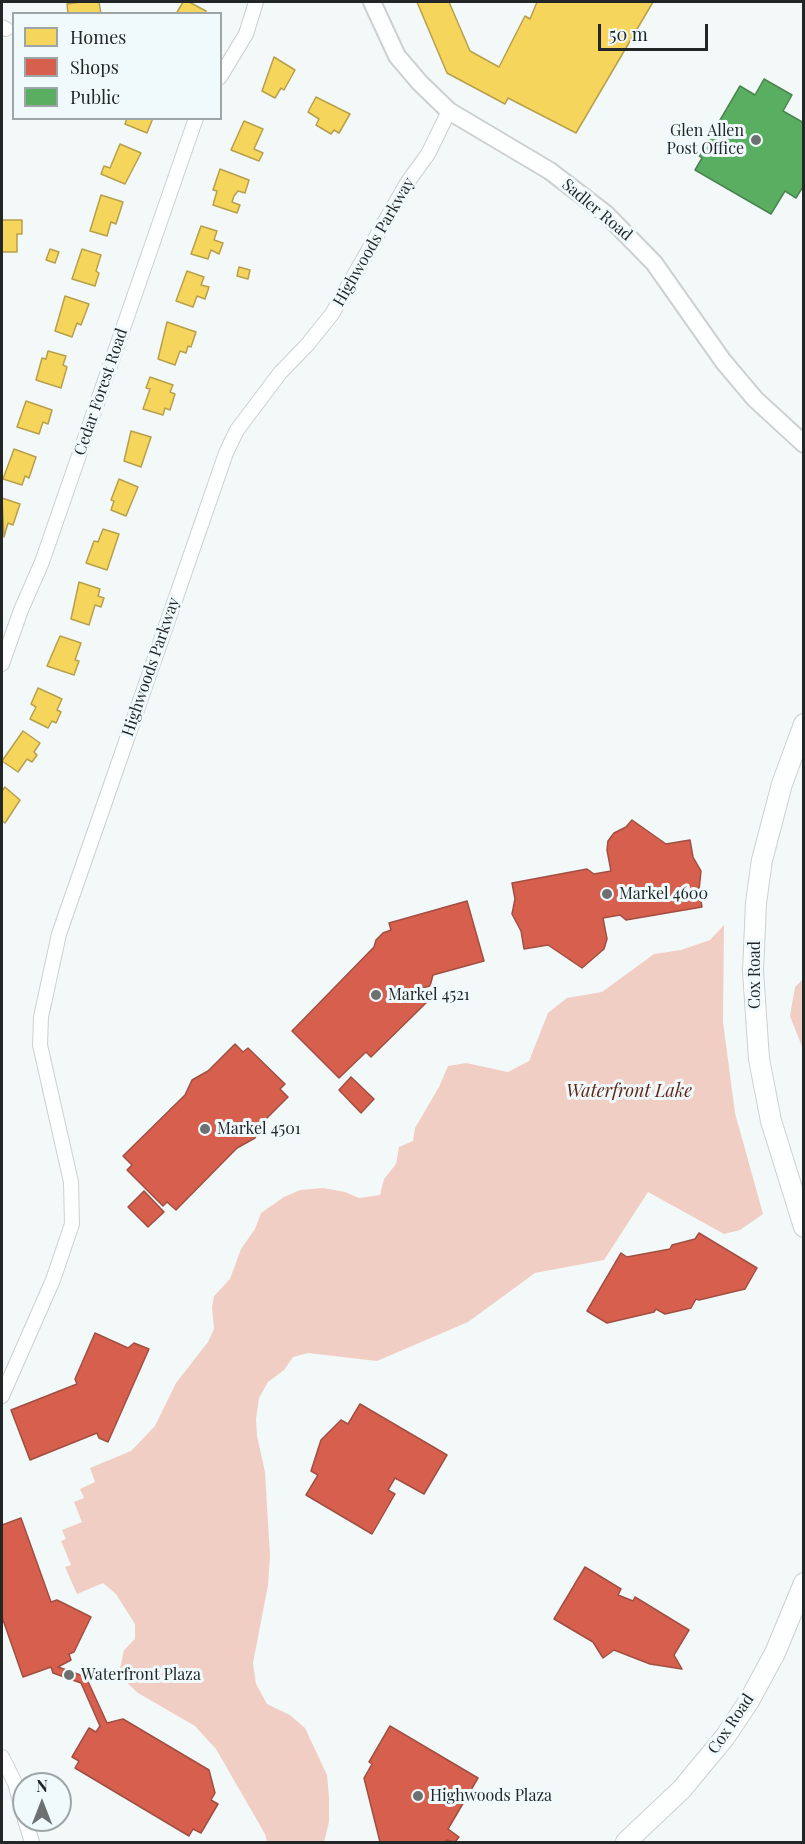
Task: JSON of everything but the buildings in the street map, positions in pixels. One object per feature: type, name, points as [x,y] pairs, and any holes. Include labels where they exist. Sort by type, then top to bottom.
[{"type":"main road","name":"Cox Road","points":[[804,724],[782,784],[762,860],[756,903],[753,971],[758,1049],[771,1121],[804,1227]]},
{"type":"main road","name":"Cox Road","points":[[626,1842],[682,1788],[725,1737],[749,1701],[775,1653],[804,1583]]},
{"type":"street","points":[[222,74],[246,34],[256,2]]},
{"type":"street","name":"Sadler Road","points":[[372,2],[397,56],[449,111],[550,171],[606,214],[654,263],[723,361],[754,399],[804,444]]},
{"type":"street","name":"Highwoods Parkway","points":[[2,1396],[53,1280],[72,1224],[73,1200],[40,1045],[41,1017],[59,934],[226,453],[250,411],[332,314],[402,193],[428,154],[449,111]]},
{"type":"street","name":"Cedar Forest Road","points":[[2,664],[21,610],[42,562],[195,120]]},
{"type":"street","points":[[2,1757],[12,1777]]},
{"type":"water","name":"Waterfront Lake","points":[[724,925],[723,1022],[735,1113],[763,1214],[740,1230],[724,1234],[648,1192],[604,1260],[535,1273],[468,1322],[377,1361],[308,1353],[293,1357],[284,1370],[268,1382],[259,1398],[256,1419],[257,1436],[265,1472],[270,1556],[268,1585],[253,1663],[256,1684],[267,1704],[290,1715],[305,1728],[327,1775],[329,1797],[329,1822],[324,1842],[267,1842],[265,1834],[216,1749],[195,1726],[138,1693],[125,1681],[120,1669],[124,1650],[135,1639],[135,1624],[116,1594],[103,1583],[77,1594],[65,1567],[71,1565],[61,1541],[66,1539],[62,1530],[82,1522],[74,1502],[84,1498],[80,1489],[95,1482],[90,1468],[131,1451],[155,1426],[176,1383],[208,1342],[214,1329],[212,1307],[214,1296],[230,1279],[241,1249],[255,1229],[261,1213],[284,1197],[300,1190],[323,1188],[345,1192],[359,1198],[380,1195],[384,1179],[396,1164],[399,1147],[413,1141],[415,1128],[439,1087],[448,1066],[466,1063],[508,1072],[529,1061],[548,1013],[567,998],[602,992],[654,954],[681,950],[710,940]]},
{"type":"water","points":[[803,979],[803,1049],[790,1016],[795,987]]},
{"type":"place","name":"Glen Allen Post Office","points":[[756,140]]},
{"type":"place","name":"Markel 4600","points":[[607,894]]},
{"type":"place","name":"Markel 4521","points":[[376,995]]},
{"type":"place","name":"Markel 4501","points":[[205,1129]]},
{"type":"place","name":"Waterfront Plaza","points":[[69,1675]]},
{"type":"place","name":"Highwoods Plaza","points":[[418,1796]]}]
